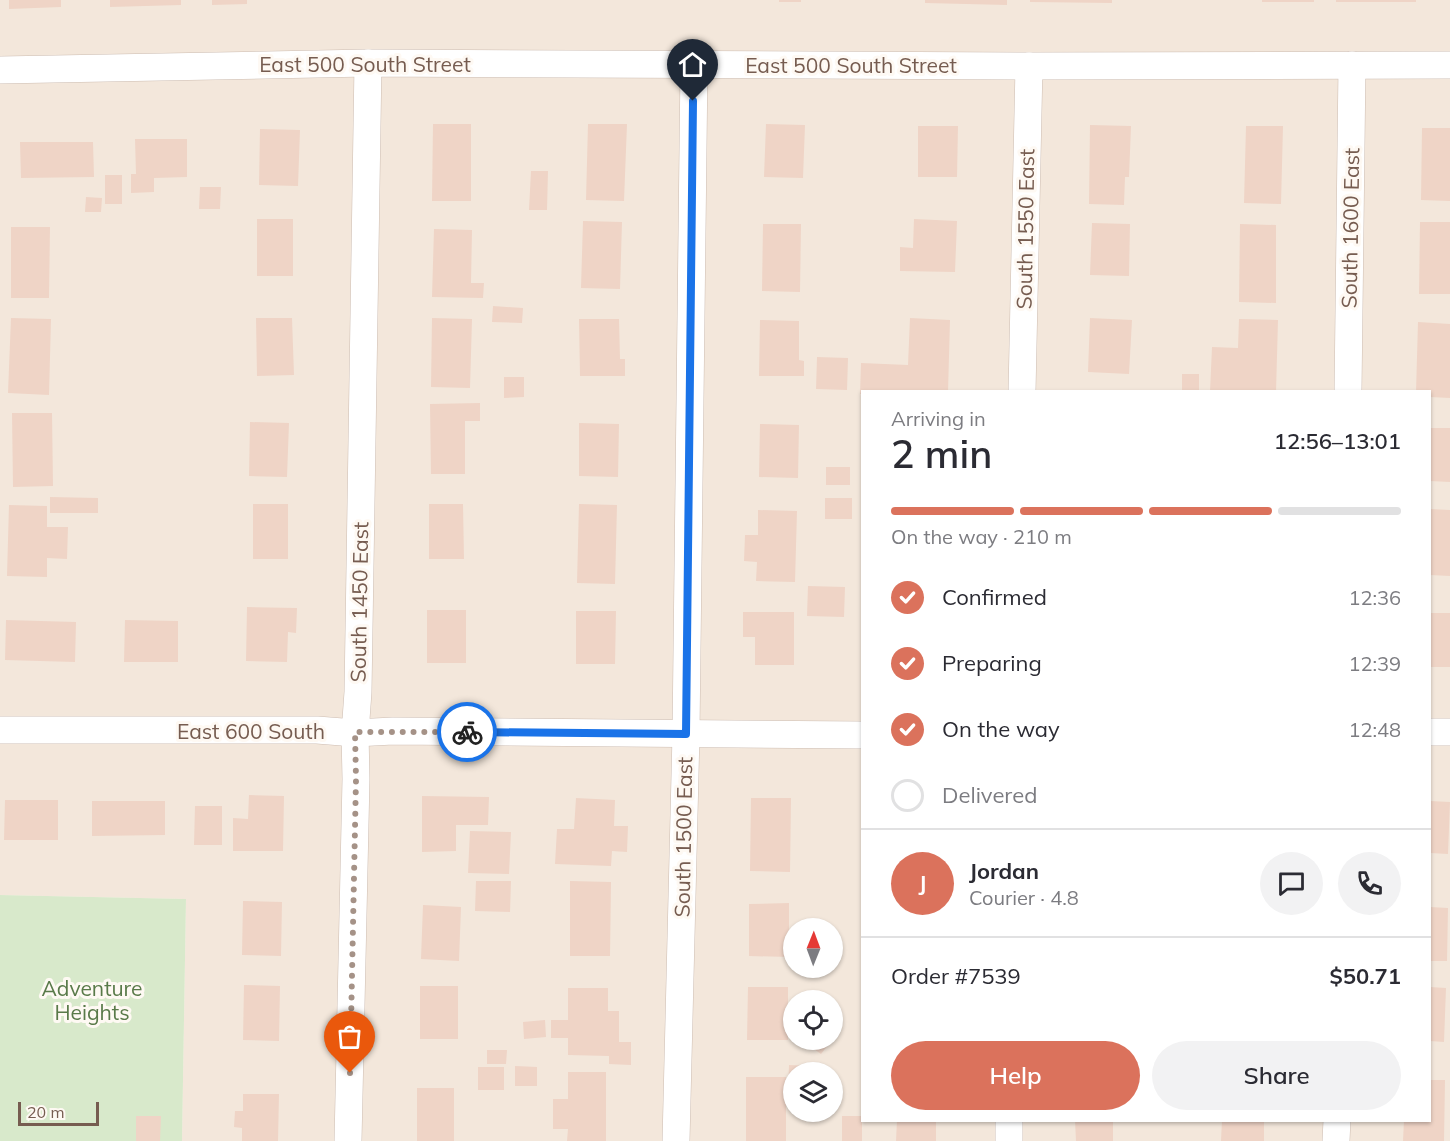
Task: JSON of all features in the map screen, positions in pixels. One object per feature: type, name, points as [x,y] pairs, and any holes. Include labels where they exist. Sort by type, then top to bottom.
[{"type":"street","name":"East 500 South Street","points":[[0,70],[368,63],[1029,66],[1450,64]]},
{"type":"street","name":"South 1450 East","points":[[348,1141],[368,63]]},
{"type":"street","name":"South 1500 East","points":[[676,1141],[686,734],[694,65]]},
{"type":"street","name":"South 1600 East","points":[[1348,390],[1352,65]]},
{"type":"street","name":"South 1550 East","points":[[1022,390],[1029,66]]},
{"type":"street","name":"East 600 South","points":[[0,730],[317,730],[861,735]]},
{"type":"street","points":[[1431,732],[1450,732]]},
{"type":"street","points":[[1009,1122],[1009,1141]]},
{"type":"street","points":[[1336,1141],[1337,1122]]},
{"type":"shaded area","points":[[0,0],[1450,0],[1450,1141],[182,1141],[186,899],[0,895]]},
{"type":"green space","name":"Adventure Heights","points":[[0,895],[186,899],[182,1141],[0,1141]]},
{"type":"building","points":[[9,0],[61,0],[61,7],[9,9]]},
{"type":"building","points":[[110,0],[181,0],[181,5],[110,7]]},
{"type":"building","points":[[212,0],[247,0],[247,4],[212,5]]},
{"type":"building","points":[[779,0],[801,0],[801,2],[779,2]]},
{"type":"building","points":[[925,0],[1007,0],[1007,5],[925,3]]},
{"type":"building","points":[[1030,0],[1112,0],[1112,3],[1030,2]]},
{"type":"building","points":[[1262,0],[1314,0],[1314,2],[1262,2]]},
{"type":"building","points":[[1336,0],[1416,0],[1416,2],[1336,2]]},
{"type":"building","points":[[433,124],[471,124],[471,201],[432,201]]},
{"type":"building","points":[[588,124],[627,124],[624,201],[586,200]]},
{"type":"building","points":[[766,124],[805,125],[803,178],[764,177]]},
{"type":"building","points":[[1090,125],[1131,126],[1129,177],[1125,177],[1124,205],[1089,204]]},
{"type":"building","points":[[918,126],[958,126],[957,177],[918,177]]},
{"type":"building","points":[[1246,126],[1283,126],[1281,204],[1244,203]]},
{"type":"building","points":[[1422,128],[1450,128],[1450,201],[1421,200]]},
{"type":"building","points":[[260,129],[300,130],[298,186],[259,185]]},
{"type":"building","points":[[135,139],[187,139],[187,177],[154,178],[154,192],[131,193],[131,174],[136,174]]},
{"type":"building","points":[[20,142],[93,142],[94,177],[21,178]]},
{"type":"building","points":[[531,171],[548,171],[547,210],[529,210]]},
{"type":"building","points":[[105,175],[122,175],[122,204],[105,204]]},
{"type":"building","points":[[200,187],[221,187],[220,209],[199,209]]},
{"type":"building","points":[[86,197],[102,198],[101,212],[85,212]]},
{"type":"building","points":[[257,219],[293,219],[293,276],[257,276]]},
{"type":"building","points":[[914,219],[957,221],[955,272],[900,271],[900,247],[913,248]]},
{"type":"building","points":[[583,221],[622,222],[620,289],[581,288]]},
{"type":"building","points":[[1420,222],[1450,222],[1450,294],[1419,294]]},
{"type":"building","points":[[1092,223],[1130,224],[1129,276],[1090,275]]},
{"type":"building","points":[[763,224],[801,224],[800,292],[762,291]]},
{"type":"building","points":[[1240,224],[1276,225],[1276,303],[1239,302]]},
{"type":"building","points":[[11,227],[50,227],[49,298],[11,298]]},
{"type":"building","points":[[434,229],[472,230],[471,283],[484,283],[483,298],[432,297]]},
{"type":"building","points":[[493,306],[523,308],[522,323],[492,322]]},
{"type":"building","points":[[11,318],[51,319],[49,395],[8,393]]},
{"type":"building","points":[[256,318],[292,318],[294,375],[257,376]]},
{"type":"building","points":[[432,318],[472,319],[470,388],[431,387]]},
{"type":"building","points":[[910,318],[950,320],[948,390],[861,390],[860,394],[861,363],[908,365]]},
{"type":"building","points":[[1090,318],[1132,320],[1129,374],[1088,372]]},
{"type":"building","points":[[579,319],[619,319],[620,359],[625,359],[625,376],[580,376]]},
{"type":"building","points":[[1239,319],[1278,320],[1276,390],[1210,390],[1212,347],[1238,348]]},
{"type":"building","points":[[760,320],[799,321],[799,360],[804,361],[804,376],[759,376]]},
{"type":"building","points":[[1418,322],[1450,324],[1450,398],[1431,397],[1431,390],[1416,390]]},
{"type":"building","points":[[817,357],[848,358],[847,390],[816,389]]},
{"type":"building","points":[[1182,374],[1199,374],[1199,390],[1182,390]]},
{"type":"building","points":[[504,377],[524,377],[524,397],[504,398]]},
{"type":"building","points":[[480,403],[480,421],[465,421],[465,474],[431,474],[430,404]]},
{"type":"building","points":[[12,413],[52,413],[53,486],[13,487]]},
{"type":"building","points":[[250,422],[289,423],[287,477],[249,476]]},
{"type":"building","points":[[579,423],[619,424],[618,477],[579,476]]},
{"type":"building","points":[[760,424],[799,425],[798,478],[759,477]]},
{"type":"building","points":[[1431,428],[1450,428],[1450,482],[1431,481]]},
{"type":"building","points":[[826,467],[850,467],[850,485],[826,485]]},
{"type":"building","points":[[50,497],[98,498],[98,513],[50,513]]},
{"type":"building","points":[[825,498],[852,498],[852,519],[825,519]]},
{"type":"building","points":[[253,504],[288,504],[288,559],[253,559]]},
{"type":"building","points":[[429,504],[463,504],[464,559],[429,559]]},
{"type":"building","points":[[579,504],[617,505],[615,584],[577,583]]},
{"type":"building","points":[[9,505],[47,506],[47,527],[68,527],[67,559],[47,558],[47,577],[7,576]]},
{"type":"building","points":[[1431,509],[1450,510],[1450,576],[1431,575]]},
{"type":"building","points":[[758,510],[797,511],[795,582],[756,581],[757,562],[744,561],[745,535],[758,535]]},
{"type":"building","points":[[808,586],[845,587],[844,617],[807,616]]},
{"type":"building","points":[[247,607],[297,608],[296,633],[288,632],[287,662],[246,661]]},
{"type":"building","points":[[427,610],[466,610],[466,663],[427,663]]},
{"type":"building","points":[[576,611],[616,611],[615,664],[576,664]]},
{"type":"building","points":[[743,612],[794,612],[794,665],[755,665],[755,637],[743,637]]},
{"type":"building","points":[[1431,613],[1450,613],[1450,667],[1431,667]]},
{"type":"building","points":[[6,620],[76,622],[75,662],[5,660]]},
{"type":"building","points":[[125,620],[178,621],[178,662],[124,662]]},
{"type":"building","points":[[249,795],[284,796],[283,851],[233,851],[233,818],[248,819]]},
{"type":"building","points":[[422,796],[489,797],[488,825],[456,825],[456,851],[422,852]]},
{"type":"building","points":[[576,798],[615,800],[614,826],[628,826],[627,852],[612,851],[611,866],[555,864],[557,829],[574,829]]},
{"type":"building","points":[[751,798],[791,798],[790,872],[750,871]]},
{"type":"building","points":[[5,800],[58,800],[58,840],[4,840]]},
{"type":"building","points":[[92,801],[165,801],[165,835],[92,836]]},
{"type":"building","points":[[1431,801],[1450,802],[1448,854],[1431,853]]},
{"type":"building","points":[[195,806],[222,806],[222,845],[194,845]]},
{"type":"building","points":[[470,831],[511,832],[509,874],[468,873]]},
{"type":"building","points":[[476,881],[511,881],[510,912],[475,911]]},
{"type":"building","points":[[570,881],[611,882],[610,956],[570,956]]},
{"type":"building","points":[[243,901],[282,902],[281,956],[242,955]]},
{"type":"building","points":[[789,903],[789,918],[783,918],[783,957],[749,956],[749,904]]},
{"type":"building","points":[[423,905],[461,907],[459,961],[421,959]]},
{"type":"building","points":[[1431,907],[1448,908],[1447,961],[1431,961]]},
{"type":"building","points":[[244,985],[280,986],[279,1041],[243,1040]]},
{"type":"building","points":[[420,986],[458,986],[458,1039],[420,1039]]},
{"type":"building","points":[[748,987],[788,987],[788,990],[783,990],[783,1040],[747,1040]]},
{"type":"building","points":[[1431,987],[1446,988],[1444,1042],[1431,1041]]},
{"type":"building","points":[[568,988],[608,988],[608,1011],[619,1011],[619,1042],[631,1042],[631,1065],[609,1064],[609,1056],[568,1055],[568,1038],[551,1038],[551,1020],[568,1020]]},
{"type":"building","points":[[545,1020],[546,1037],[524,1039],[523,1022]]},
{"type":"building","points":[[487,1050],[507,1050],[506,1064],[487,1064]]},
{"type":"building","points":[[515,1066],[537,1067],[537,1086],[515,1086]]},
{"type":"building","points":[[478,1067],[504,1067],[504,1090],[478,1090]]},
{"type":"building","points":[[568,1072],[606,1072],[606,1141],[567,1141],[568,1129],[553,1129],[553,1099],[568,1099]]},
{"type":"building","points":[[746,1077],[783,1077],[783,1122],[786,1122],[786,1141],[746,1141]]},
{"type":"building","points":[[1431,1080],[1445,1080],[1444,1141],[1403,1141],[1404,1122],[1431,1122]]},
{"type":"building","points":[[417,1088],[454,1088],[454,1141],[417,1141]]},
{"type":"building","points":[[243,1094],[279,1094],[278,1141],[242,1141],[242,1128],[234,1127],[235,1111],[243,1111]]},
{"type":"building","points":[[136,1116],[161,1116],[160,1141],[136,1141]]},
{"type":"building","points":[[843,1116],[861,1116],[862,1141],[842,1141]]},
{"type":"building","points":[[897,1122],[936,1122],[936,1141],[896,1141]]},
{"type":"building","points":[[1075,1122],[1113,1122],[1113,1141],[1076,1141]]},
{"type":"building","points":[[1222,1122],[1264,1122],[1264,1141],[1221,1141]]},
{"type":"way so far","points":[[350,1073],[355,732],[467,732]]},
{"type":"route","points":[[467,732],[686,734],[693,101]]}]
